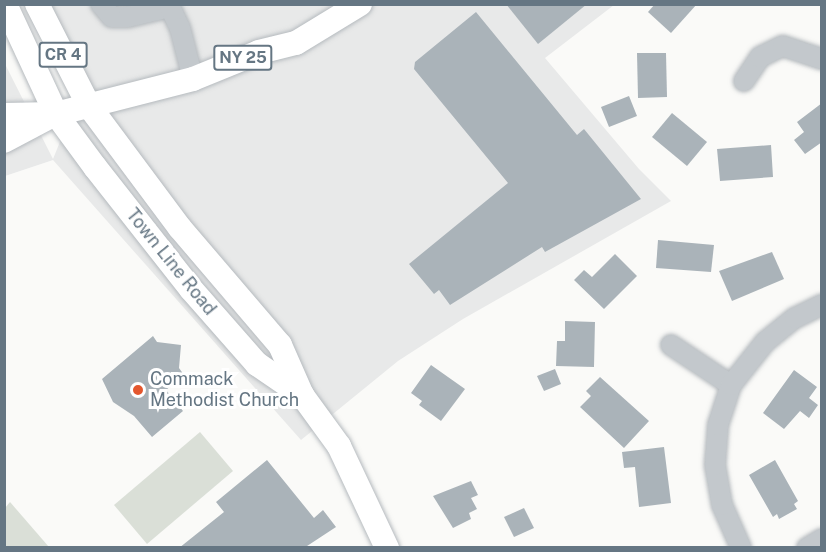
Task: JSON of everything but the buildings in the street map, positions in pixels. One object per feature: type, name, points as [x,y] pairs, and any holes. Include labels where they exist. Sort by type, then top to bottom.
[{"type":"main road","name":"CR 4","points":[[5,4],[56,114]]},
{"type":"main road","name":"CR 4","points":[[37,4],[88,106]]},
{"type":"main road","name":"NY 25","points":[[4,115],[56,114],[193,79],[259,52],[296,43],[360,4]]},
{"type":"main road","name":"Town Line Road","points":[[88,106],[180,228],[280,345],[302,395],[339,446],[387,548]]},
{"type":"main road","name":"NY 25","points":[[4,141],[56,114]]},
{"type":"main road","name":"Town Line Road","points":[[56,114],[191,289],[257,364],[302,395]]},
{"type":"street","points":[[101,4],[111,17],[128,18],[170,7],[178,20],[193,79]]},
{"type":"street","points":[[744,81],[760,57],[783,46],[822,59]]},
{"type":"street","points":[[741,548],[722,505],[715,465],[718,425],[731,386],[765,342],[795,318],[822,305]]},
{"type":"street","points":[[671,345],[731,386]]},
{"type":"street","points":[[807,548],[822,539]]},
{"type":"shaded area","points":[[46,5],[614,5],[545,58],[639,169],[671,201],[463,319],[398,361],[301,440],[53,160],[5,176],[4,62],[53,159],[81,90]]},
{"type":"shaded area","points":[[200,432],[233,471],[147,544],[114,505]]},
{"type":"shaded area","points":[[10,502],[49,547],[5,547],[5,508]]},
{"type":"place","name":"Commack Methodist Church","points":[[138,390]]}]
